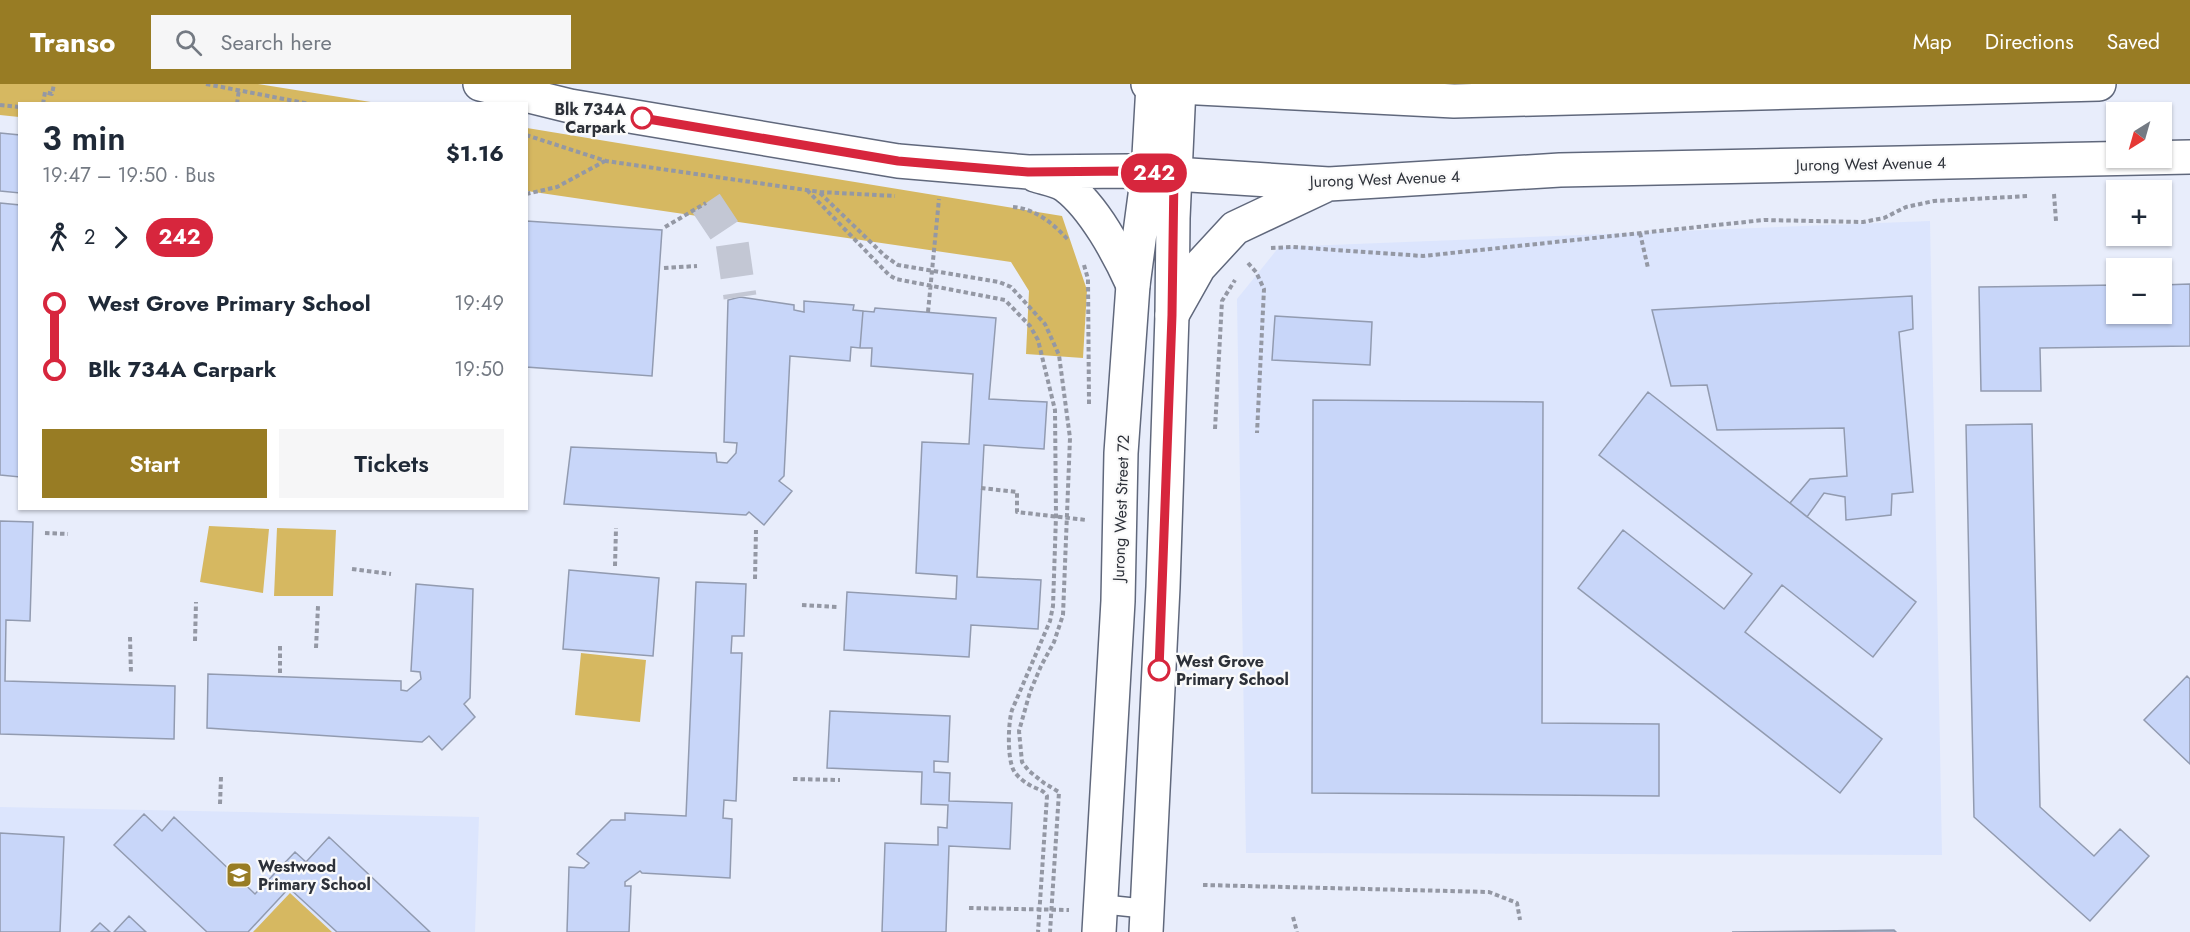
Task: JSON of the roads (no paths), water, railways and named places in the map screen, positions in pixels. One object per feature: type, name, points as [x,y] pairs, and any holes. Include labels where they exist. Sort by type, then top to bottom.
[{"type":"main road","name":"Jurong West Avenue 4","points":[[480,84],[570,106],[898,161],[1028,172],[1128,171],[1329,184],[1560,170],[2190,157]]},
{"type":"main road","points":[[1160,85],[1454,101],[2099,84]]},
{"type":"main road","name":"Jurong West Street 72","points":[[1147,921],[1163,587],[1172,315],[1161,174],[1160,85]]},
{"type":"main road","points":[[1028,172],[1065,185],[1086,207],[1118,251],[1133,285]]},
{"type":"main road","name":"Jurong West Street 72","points":[[1090,915],[1118,601],[1121,453],[1133,285],[1161,174]]},
{"type":"main road","points":[[1172,315],[1199,267],[1234,228],[1329,184]]},
{"type":"lane","points":[[1090,915],[1147,921]]},
{"type":"tunnel","points":[[706,203],[732,242],[740,297]]},
{"type":"place","name":"Blk 734A Carpark","points":[[642,118]]},
{"type":"place","name":"West Grove Primary School","points":[[1159,670]]},
{"type":"place","name":"Westwood Primary School","points":[[239,875]]}]
